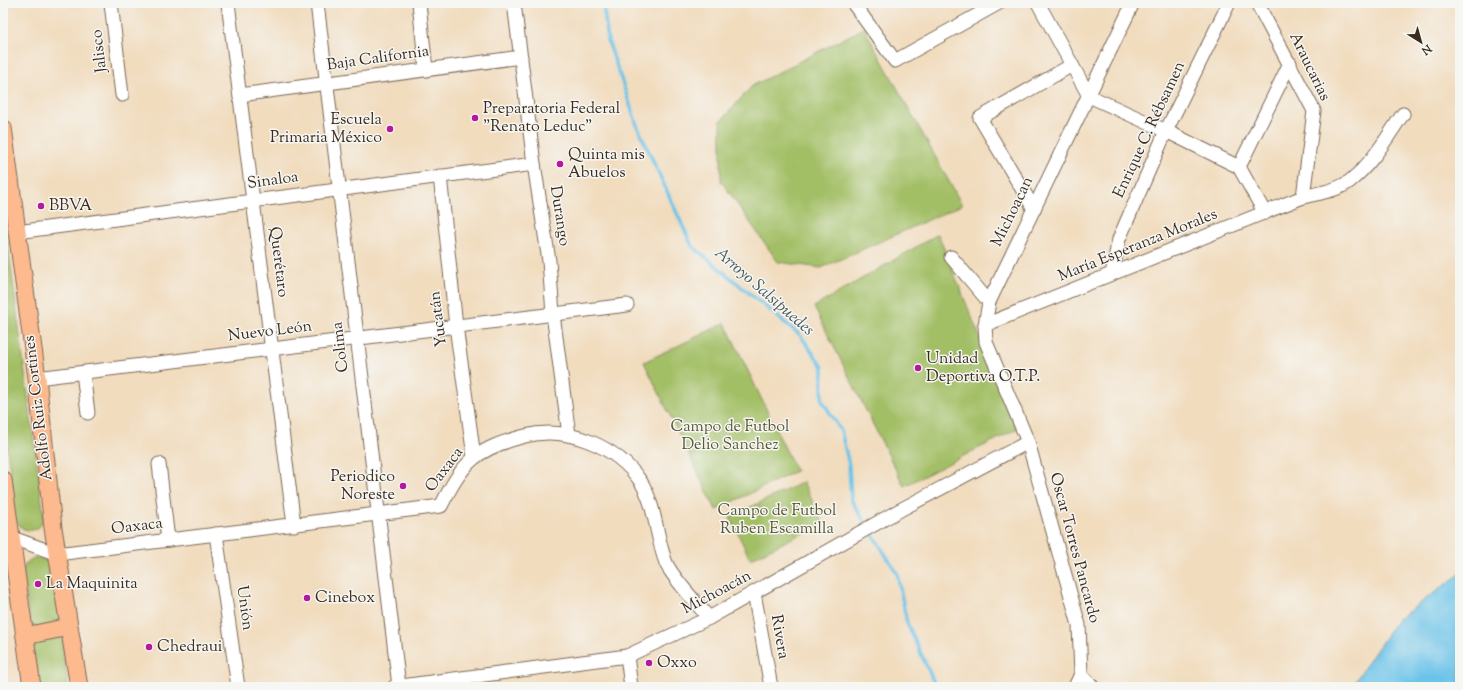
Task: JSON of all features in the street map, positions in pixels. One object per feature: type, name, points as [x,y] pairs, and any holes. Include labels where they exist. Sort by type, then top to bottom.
[{"type":"main road","name":"Adolfo Ruiz Cortines","points":[[3,128],[37,378],[57,554],[79,687]]},
{"type":"main road","points":[[3,480],[8,563],[25,636],[32,687]]},
{"type":"main road","points":[[25,636],[69,627]]},
{"type":"street","name":"Jalisco","points":[[111,3],[122,95]]},
{"type":"street","name":"Querétaro","points":[[228,3],[294,524]]},
{"type":"street","name":"Colima","points":[[317,3],[378,514],[396,687]]},
{"type":"street","points":[[419,3],[426,70]]},
{"type":"street","name":"Durango","points":[[514,3],[534,164],[549,261],[553,314],[569,435]]},
{"type":"street","points":[[853,3],[895,61],[999,3]]},
{"type":"street","points":[[1038,3],[1089,96],[1239,166],[1265,212]]},
{"type":"street","name":"Michoacan","points":[[1028,442],[1021,422],[986,342],[985,326],[989,302],[1134,3]]},
{"type":"street","name":"Enrique C. Rébsamen","points":[[1112,274],[1118,239],[1166,131],[1229,3]]},
{"type":"street","name":"Araucarias","points":[[1257,3],[1314,111],[1303,197]]},
{"type":"street","name":"Baja California","points":[[240,95],[521,57]]},
{"type":"street","points":[[1239,166],[1290,63]]},
{"type":"street","points":[[1034,209],[980,118],[1072,66]]},
{"type":"street","name":"María Esperanza Morales","points":[[985,326],[1265,212],[1303,197],[1330,190],[1349,182],[1375,155],[1403,114]]},
{"type":"street","name":"Sinaloa","points":[[17,232],[534,164]]},
{"type":"street","name":"Yucatán","points":[[440,176],[456,326],[474,457]]},
{"type":"street","points":[[951,257],[989,302]]},
{"type":"street","name":"Nuevo León","points":[[37,378],[627,305]]},
{"type":"street","points":[[83,373],[88,414]]},
{"type":"street","name":"Oaxaca","points":[[57,554],[441,506],[454,481],[474,457],[490,446],[538,432],[569,435],[598,445],[622,459],[641,483],[654,516],[667,564],[709,618]]},
{"type":"street","name":"Michoacán","points":[[396,687],[486,681],[627,656],[709,618],[900,510],[1028,442]]},
{"type":"street","name":"Oscar Torres Pancardo","points":[[1028,442],[1079,625],[1081,674],[1075,687]]},
{"type":"street","points":[[159,464],[168,540]]},
{"type":"street","name":"Unión","points":[[216,534],[238,687]]},
{"type":"street","points":[[7,538],[57,554]]},
{"type":"street","name":"Rivera","points":[[754,593],[771,687]]},
{"type":"street","points":[[627,656],[631,687]]},
{"type":"street","points":[[1081,674],[1093,687]]},
{"type":"green space","points":[[864,28],[962,205],[821,268],[778,262],[721,181],[721,121],[752,86]]},
{"type":"green space","points":[[3,207],[44,517],[39,527],[33,530],[22,528],[16,521],[3,416]]},
{"type":"green space","name":"Unidad Deportiva O.T.P.","points":[[938,234],[1017,429],[904,486],[814,307]]},
{"type":"green space","name":"Campo de Futbol Delio Sanchez","points":[[725,323],[796,471],[716,510],[644,362]]},
{"type":"green space","name":"Campo de Futbol Ruben Escamilla","points":[[803,482],[823,523],[750,559],[730,517]]},
{"type":"green space","points":[[33,558],[46,560],[54,571],[68,687],[37,687],[23,571],[25,565]]},
{"type":"water","points":[[1460,574],[1460,687],[1351,687],[1397,620]]},
{"type":"waterway","name":"Arroyo Salsipuedes","points":[[603,3],[608,41],[638,128],[692,246],[800,335],[823,367],[822,400],[841,431],[849,465],[851,500],[897,573],[907,623],[936,687]]},
{"type":"place","name":"Preparatoria Federal \"Renato Leduc\"","points":[[475,118]]},
{"type":"place","name":"Escuela Primaria México","points":[[390,129]]},
{"type":"place","name":"Quinta mis Abuelos","points":[[560,164]]},
{"type":"place","name":"BBVA","points":[[41,206]]},
{"type":"place","name":"Unidad Deportiva O.T.P.","points":[[918,368]]},
{"type":"place","name":"Periodico Noreste","points":[[403,486]]},
{"type":"place","name":"La Maquinita","points":[[38,584]]},
{"type":"place","name":"Cinebox","points":[[307,598]]},
{"type":"place","name":"Chedraui","points":[[149,647]]},
{"type":"place","name":"Oxxo","points":[[649,663]]}]
